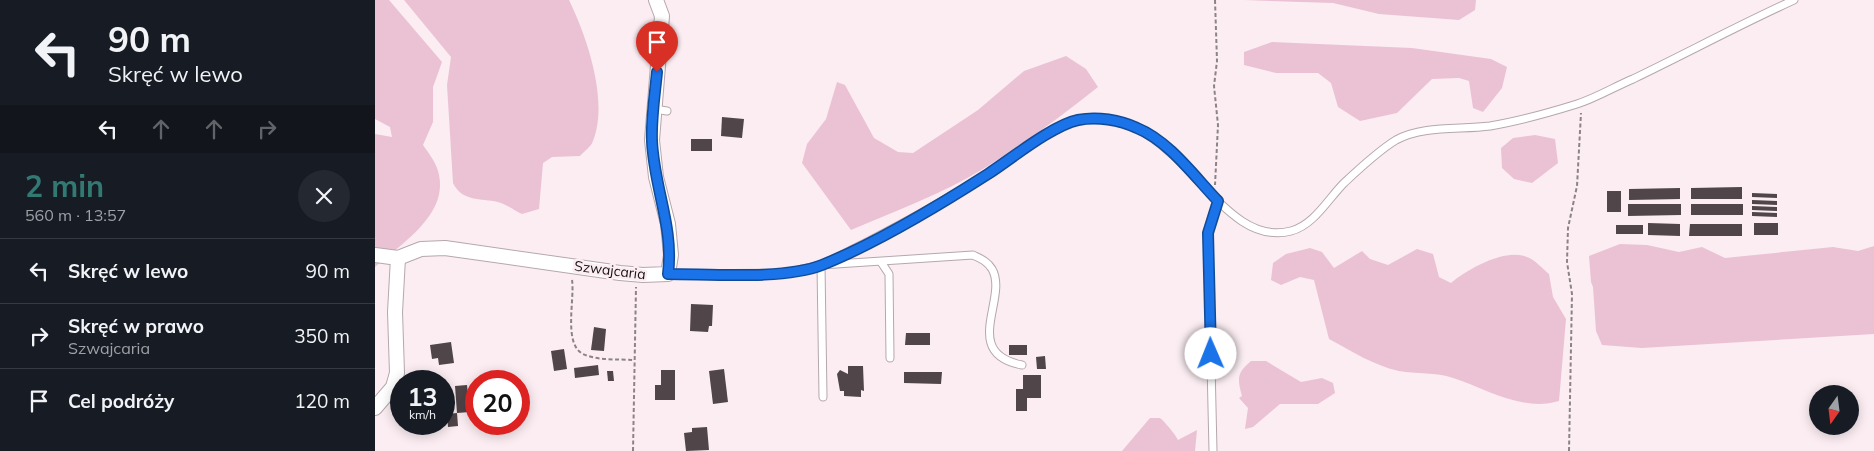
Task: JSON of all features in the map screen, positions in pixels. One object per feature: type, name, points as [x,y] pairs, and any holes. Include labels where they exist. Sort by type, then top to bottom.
[{"type":"street","points":[[657,0],[662,16],[660,110],[652,140],[656,177],[668,224],[671,255],[668,274]]},
{"type":"street","name":"Szwajcaria","points":[[375,255],[398,258],[421,249],[445,248],[636,275],[668,274]]},
{"type":"street","points":[[375,408],[393,387],[397,373],[395,312],[398,258]]},
{"type":"lane","points":[[821,265],[905,224],[986,175],[1058,127],[1078,120],[1096,118],[1116,121],[1138,128],[1159,140],[1218,201],[1252,228],[1269,233],[1292,231],[1311,220],[1344,184],[1398,139],[1420,132],[1488,126],[1531,118],[1581,103],[1794,0]]},
{"type":"lane","points":[[1213,451],[1208,233],[1218,201]]},
{"type":"lane","points":[[668,274],[785,273],[821,265],[973,256],[985,261],[992,269],[996,280],[989,327],[991,340],[1000,356],[1009,363],[1022,365]]},
{"type":"lane","points":[[881,262],[889,274],[890,358]]},
{"type":"lane","points":[[821,265],[823,397]]},
{"type":"path","points":[[1215,0],[1217,61],[1214,86],[1218,125],[1215,184],[1218,201]]},
{"type":"path","points":[[1569,451],[1572,294],[1567,262],[1568,228],[1577,186],[1581,103]]},
{"type":"path","points":[[571,265],[573,284],[572,338],[575,347],[583,354],[634,360]]},
{"type":"path","points":[[633,451],[636,275]]},
{"type":"shaded area","points":[[375,0],[389,0],[442,62],[433,87],[433,122],[423,145],[437,168],[440,184],[438,199],[432,212],[411,237],[375,267],[375,134],[392,137],[390,127],[375,119]]},
{"type":"shaded area","points":[[404,0],[569,0],[583,32],[594,69],[599,107],[597,125],[592,143],[580,156],[552,157],[543,163],[539,209],[522,214],[501,203],[467,196],[461,193],[453,183],[447,85],[451,57]]},
{"type":"shaded area","points":[[1244,0],[1476,0],[1475,10],[1459,20],[1379,14],[1333,3]]},
{"type":"shaded area","points":[[1272,42],[1412,48],[1491,59],[1507,67],[1502,88],[1483,112],[1473,108],[1469,81],[1459,78],[1432,79],[1397,113],[1360,121],[1338,107],[1331,83],[1318,73],[1276,73],[1244,65],[1244,52]]},
{"type":"shaded area","points":[[1066,56],[1086,69],[1098,87],[1042,130],[983,169],[935,194],[851,230],[802,163],[807,144],[826,119],[837,82],[845,85],[874,138],[898,152],[913,153],[978,110],[1024,71]]},
{"type":"shaded area","points":[[1535,135],[1555,139],[1558,163],[1532,183],[1514,179],[1502,168],[1501,148],[1513,138]]},
{"type":"shaded area","points":[[1620,244],[1647,245],[1679,252],[1702,247],[1725,258],[1833,247],[1858,251],[1874,246],[1874,334],[1642,348],[1602,345],[1596,331],[1589,256]]},
{"type":"shaded area","points":[[1310,248],[1322,252],[1334,268],[1362,251],[1370,259],[1388,265],[1417,249],[1433,254],[1439,277],[1451,283],[1487,261],[1508,255],[1518,255],[1533,260],[1549,274],[1553,297],[1566,319],[1559,401],[1532,404],[1505,398],[1446,376],[1390,369],[1363,358],[1329,339],[1314,280],[1300,277],[1281,285],[1271,280],[1273,263],[1286,254]]},
{"type":"shaded area","points":[[1251,361],[1266,361],[1301,382],[1322,378],[1333,383],[1335,393],[1318,404],[1280,404],[1253,427],[1245,429],[1248,408],[1239,398],[1242,396],[1239,376]]},
{"type":"shaded area","points":[[1150,418],[1160,418],[1178,440],[1197,430],[1195,451],[1122,451]]},
{"type":"building","points":[[722,117],[744,119],[742,138],[721,136]]},
{"type":"building","points":[[691,139],[712,139],[712,151],[691,151]]},
{"type":"building","points":[[1742,187],[1742,199],[1691,199],[1691,188]]},
{"type":"building","points":[[1680,188],[1680,199],[1629,200],[1629,189]]},
{"type":"building","points":[[1607,191],[1621,191],[1621,212],[1607,212]]},
{"type":"building","points":[[1752,193],[1777,194],[1777,198],[1752,197]]},
{"type":"building","points":[[1752,200],[1777,201],[1777,205],[1752,204]]},
{"type":"building","points":[[1628,204],[1681,204],[1681,215],[1628,216]]},
{"type":"building","points":[[1691,204],[1743,204],[1743,215],[1691,215]]},
{"type":"building","points":[[1752,206],[1777,207],[1777,211],[1752,210]]},
{"type":"building","points":[[1752,212],[1777,213],[1777,217],[1752,216]]},
{"type":"building","points":[[1648,223],[1680,224],[1680,236],[1648,235]]},
{"type":"building","points":[[1754,223],[1778,223],[1778,235],[1754,235]]},
{"type":"building","points":[[1690,224],[1742,224],[1742,236],[1689,236]]},
{"type":"building","points":[[1616,225],[1643,225],[1643,234],[1616,234]]},
{"type":"building","points":[[691,304],[713,305],[712,326],[709,326],[708,332],[690,331]]},
{"type":"building","points":[[594,327],[606,329],[604,351],[591,350]]},
{"type":"building","points":[[906,333],[930,333],[930,345],[905,345]]},
{"type":"building","points":[[451,342],[454,363],[439,365],[438,358],[432,359],[430,345]]},
{"type":"building","points":[[1009,345],[1027,345],[1027,355],[1009,355]]},
{"type":"building","points":[[564,349],[567,369],[554,371],[551,351]]},
{"type":"building","points":[[1045,356],[1046,369],[1037,369],[1036,357]]},
{"type":"building","points":[[598,365],[599,375],[575,378],[574,368]]},
{"type":"building","points":[[848,366],[863,366],[864,391],[861,390],[861,397],[844,396],[844,391],[840,391],[837,374],[840,370],[848,374]]},
{"type":"building","points":[[724,369],[728,402],[713,404],[709,371]]},
{"type":"building","points":[[661,370],[675,370],[675,400],[655,400],[655,385],[661,385]]},
{"type":"building","points":[[607,371],[613,371],[614,381],[608,381]]},
{"type":"building","points":[[904,372],[942,372],[941,384],[904,383]]},
{"type":"building","points":[[1023,375],[1041,375],[1041,398],[1027,398],[1027,411],[1016,411],[1016,389],[1023,389]]},
{"type":"building","points":[[465,385],[465,412],[457,413],[455,386]]},
{"type":"building","points":[[455,413],[457,413],[458,426],[455,426]]},
{"type":"building","points":[[707,427],[709,450],[686,451],[684,433],[692,432],[692,428]]},
{"type":"route","points":[[657,72],[652,140],[656,177],[668,224],[671,255],[668,274],[785,273],[821,265],[905,224],[986,175],[1058,127],[1078,120],[1096,118],[1116,121],[1138,128],[1159,140],[1218,201],[1208,233],[1211,354]]}]
